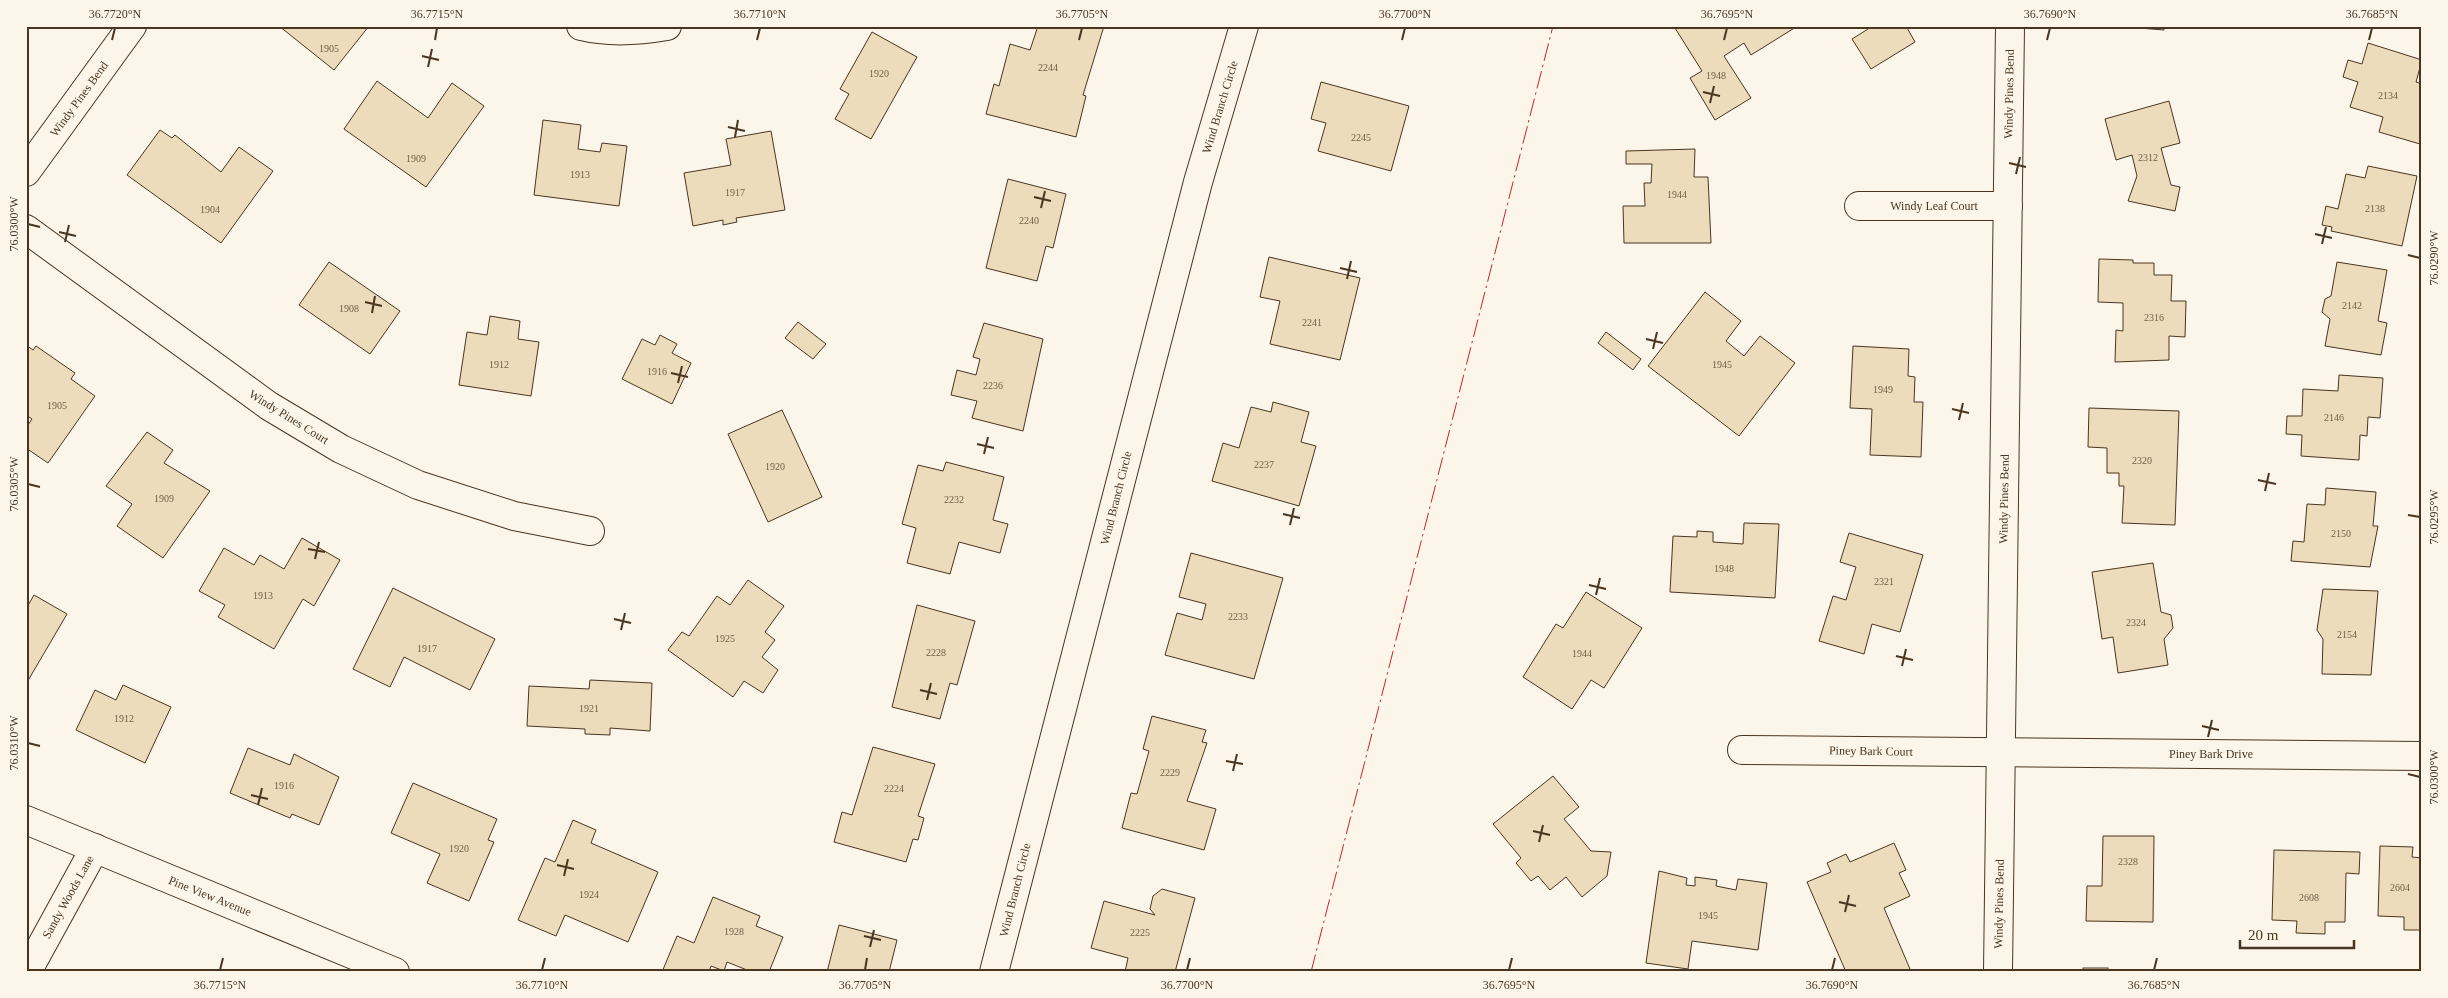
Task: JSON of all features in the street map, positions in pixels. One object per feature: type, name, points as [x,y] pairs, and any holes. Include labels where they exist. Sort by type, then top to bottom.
[{"type":"street","name":"Windy Pines Bend","points":[[26,172],[132,26]]},
{"type":"street","points":[[580,26],[594,29],[639,31],[667,26]]},
{"type":"street","name":"Wind Branch Circle","points":[[994,972],[1198,182],[1244,26]]},
{"type":"street","name":"Windy Pines Bend","points":[[1998,972],[2010,26]]},
{"type":"street","name":"Windy Leaf Court","points":[[1859,206],[2008,206]]},
{"type":"street","name":"Windy Pines Court","points":[[26,229],[269,406],[341,449],[418,485],[514,516],[590,530]]},
{"type":"street","name":"Piney Bark Court","points":[[1742,750],[2000,752]]},
{"type":"street","name":"Piney Bark Drive","points":[[2000,752],[2422,756]]},
{"type":"street","name":"Pine View Avenue","points":[[26,820],[394,972]]},
{"type":"street","name":"Sandy Woods Lane","points":[[27,972],[94,848]]},
{"type":"building","points":[[279,26],[369,26],[334,70]]},
{"type":"building","points":[[1038,26],[1104,26],[1083,95],[1086,96],[1076,137],[986,114],[994,84],[999,86],[1010,44],[1030,50]]},
{"type":"building","points":[[1678,26],[1796,27],[1751,55],[1744,43],[1724,56],[1751,98],[1715,120],[1690,78],[1702,71],[1675,28]]},
{"type":"building","points":[[1866,26],[1906,26],[1915,42],[1871,69],[1852,39],[1868,29]]},
{"type":"building","points":[[2113,26],[2164,26],[2164,30]]},
{"type":"building","points":[[872,32],[917,57],[871,139],[835,119],[849,94],[840,89]]},
{"type":"building","points":[[2368,43],[2422,60],[2416,82],[2422,84],[2420,144],[2379,132],[2383,117],[2350,107],[2358,82],[2343,77],[2348,60],[2362,64]]},
{"type":"building","points":[[377,81],[428,118],[452,83],[484,106],[426,187],[344,129]]},
{"type":"building","points":[[1321,82],[1409,106],[1391,171],[1318,151],[1326,123],[1311,119]]},
{"type":"building","points":[[2169,101],[2180,143],[2161,148],[2171,185],[2180,187],[2175,211],[2128,201],[2137,176],[2132,155],[2116,160],[2105,119]]},
{"type":"building","points":[[543,120],[581,125],[578,149],[600,152],[602,143],[627,146],[619,206],[534,195]]},
{"type":"building","points":[[160,130],[172,138],[175,135],[221,172],[239,147],[273,171],[221,243],[127,175]]},
{"type":"building","points":[[771,131],[785,210],[736,218],[737,222],[723,225],[723,220],[693,226],[684,173],[731,165],[726,139]]},
{"type":"building","points":[[1695,149],[1694,177],[1708,177],[1711,243],[1624,243],[1623,206],[1645,206],[1644,183],[1651,183],[1652,164],[1626,164],[1626,151]]},
{"type":"building","points":[[2368,166],[2417,176],[2402,246],[2331,231],[2332,227],[2322,225],[2326,206],[2338,209],[2346,174],[2365,178]]},
{"type":"building","points":[[1008,179],[1066,194],[1053,248],[1046,246],[1037,281],[986,268]]},
{"type":"building","points":[[1269,257],[1360,278],[1340,360],[1270,344],[1280,301],[1260,297]]},
{"type":"building","points":[[2099,259],[2133,260],[2133,263],[2154,263],[2154,275],[2172,275],[2171,301],[2186,301],[2185,337],[2169,336],[2169,360],[2115,362],[2116,330],[2123,331],[2123,303],[2098,302]]},
{"type":"building","points":[[329,262],[400,311],[370,354],[299,305]]},
{"type":"building","points":[[2337,262],[2387,270],[2378,321],[2387,323],[2381,355],[2325,346],[2330,319],[2322,312],[2325,299],[2331,296]]},
{"type":"building","points":[[1705,292],[1741,321],[1726,341],[1744,356],[1760,336],[1795,363],[1739,436],[1648,366]]},
{"type":"building","points":[[490,316],[520,321],[518,339],[539,342],[531,396],[459,385],[467,332],[487,335]]},
{"type":"building","points":[[798,322],[826,344],[813,359],[785,338]]},
{"type":"building","points":[[984,323],[1043,339],[1023,431],[972,418],[977,401],[951,395],[957,370],[976,375],[980,359],[973,357]]},
{"type":"building","points":[[1606,332],[1641,359],[1633,370],[1598,343]]},
{"type":"building","points":[[660,335],[677,344],[672,353],[691,363],[672,404],[622,379],[642,339],[655,345]]},
{"type":"building","points":[[26,345],[33,350],[36,346],[75,373],[71,379],[95,396],[48,463],[26,448],[26,428],[32,419],[26,415]]},
{"type":"building","points":[[1853,346],[1909,349],[1908,376],[1915,377],[1914,402],[1923,402],[1921,457],[1870,455],[1872,409],[1850,408]]},
{"type":"building","points":[[2339,375],[2383,378],[2380,418],[2368,417],[2367,436],[2360,435],[2359,460],[2301,456],[2302,435],[2286,434],[2287,416],[2302,416],[2303,389],[2338,391]]},
{"type":"building","points":[[1273,402],[1309,412],[1301,442],[1316,446],[1299,506],[1212,481],[1223,443],[1239,448],[1251,407],[1271,412]]},
{"type":"building","points":[[2089,408],[2179,411],[2175,525],[2122,523],[2124,486],[2119,486],[2119,473],[2107,473],[2107,448],[2088,447]]},
{"type":"building","points":[[782,410],[822,497],[768,522],[728,434]]},
{"type":"building","points":[[147,432],[173,450],[164,463],[210,491],[163,558],[117,526],[132,504],[106,486]]},
{"type":"building","points":[[946,462],[1004,477],[993,520],[1008,524],[1000,553],[959,542],[950,574],[907,563],[916,528],[902,524],[918,465],[943,471]]},
{"type":"building","points":[[2326,488],[2376,492],[2373,526],[2378,526],[2370,567],[2291,561],[2293,541],[2304,542],[2307,504],[2325,505]]},
{"type":"building","points":[[1744,523],[1779,524],[1775,598],[1670,592],[1673,536],[1697,537],[1697,531],[1713,532],[1713,542],[1743,544]]},
{"type":"building","points":[[1849,533],[1923,555],[1900,632],[1872,624],[1864,654],[1819,641],[1833,596],[1846,600],[1856,567],[1840,562]]},
{"type":"building","points":[[302,538],[340,560],[314,606],[303,599],[274,649],[218,617],[225,605],[199,591],[224,548],[254,565],[260,555],[284,569]]},
{"type":"building","points":[[1191,553],[1283,578],[1254,679],[1165,655],[1177,613],[1202,620],[1206,604],[1179,597]]},
{"type":"building","points":[[2153,563],[2161,612],[2171,615],[2173,628],[2164,639],[2168,665],[2118,673],[2113,637],[2102,639],[2092,572]]},
{"type":"building","points":[[748,580],[784,606],[765,632],[775,640],[762,657],[778,670],[763,693],[744,681],[733,697],[668,650],[682,632],[689,636],[717,596],[730,605]]},
{"type":"building","points":[[393,588],[495,639],[470,690],[404,657],[390,687],[353,669]]},
{"type":"building","points":[[2323,589],[2378,591],[2371,675],[2322,674],[2323,639],[2317,630]]},
{"type":"building","points":[[1586,592],[1642,628],[1604,688],[1591,680],[1572,709],[1523,677],[1556,624],[1563,628]]},
{"type":"building","points":[[34,595],[67,614],[26,684],[26,609]]},
{"type":"building","points":[[917,605],[975,621],[957,685],[950,683],[940,719],[892,707]]},
{"type":"building","points":[[590,680],[652,683],[650,731],[610,728],[610,735],[585,734],[585,729],[527,726],[529,686],[589,689]]},
{"type":"building","points":[[123,685],[171,707],[145,763],[76,730],[95,690],[116,700]]},
{"type":"building","points":[[1152,716],[1206,730],[1202,742],[1207,743],[1187,801],[1216,809],[1204,850],[1122,828],[1131,793],[1137,794],[1149,751],[1143,749]]},
{"type":"building","points":[[873,747],[935,764],[918,816],[924,818],[918,840],[913,839],[906,862],[834,842],[842,812],[852,815]]},
{"type":"building","points":[[248,748],[290,765],[294,754],[339,777],[319,825],[292,814],[290,818],[230,793]]},
{"type":"building","points":[[1553,776],[1579,807],[1564,819],[1591,851],[1611,852],[1607,876],[1582,897],[1566,877],[1550,890],[1538,876],[1531,881],[1516,863],[1521,858],[1493,824]]},
{"type":"building","points":[[413,783],[497,819],[488,840],[494,842],[469,901],[427,883],[440,854],[391,833]]},
{"type":"building","points":[[573,820],[596,830],[591,843],[658,872],[628,942],[565,915],[556,936],[518,920],[545,858],[555,862]]},
{"type":"building","points":[[2103,836],[2154,836],[2153,922],[2086,921],[2087,886],[2102,886]]},
{"type":"building","points":[[1894,843],[1906,870],[1899,873],[1910,896],[1884,908],[1910,969],[1904,972],[1846,972],[1807,882],[1831,872],[1827,863],[1846,854],[1850,862]]},
{"type":"building","points":[[2380,846],[2413,847],[2412,857],[2422,858],[2422,930],[2404,930],[2404,917],[2378,916]]},
{"type":"building","points":[[2274,850],[2360,852],[2359,874],[2346,873],[2345,922],[2325,922],[2325,934],[2296,933],[2297,921],[2272,920]]},
{"type":"building","points":[[1659,871],[1687,878],[1686,885],[1695,886],[1695,877],[1717,880],[1716,886],[1736,890],[1738,879],[1767,883],[1758,950],[1692,941],[1688,969],[1646,963]]},
{"type":"building","points":[[1162,889],[1195,898],[1175,972],[1125,972],[1128,958],[1091,948],[1104,901],[1155,915],[1150,909],[1153,896]]},
{"type":"building","points":[[713,897],[760,916],[756,926],[783,937],[769,972],[752,972],[727,962],[724,971],[711,966],[709,972],[662,972],[677,936],[694,943]]},
{"type":"building","points":[[839,925],[897,940],[889,972],[827,972]]},
{"type":"building","points":[[2083,968],[2108,968],[2108,972],[2083,972]]},
{"type":"power","points":[[1311,972],[1553,26]]}]
